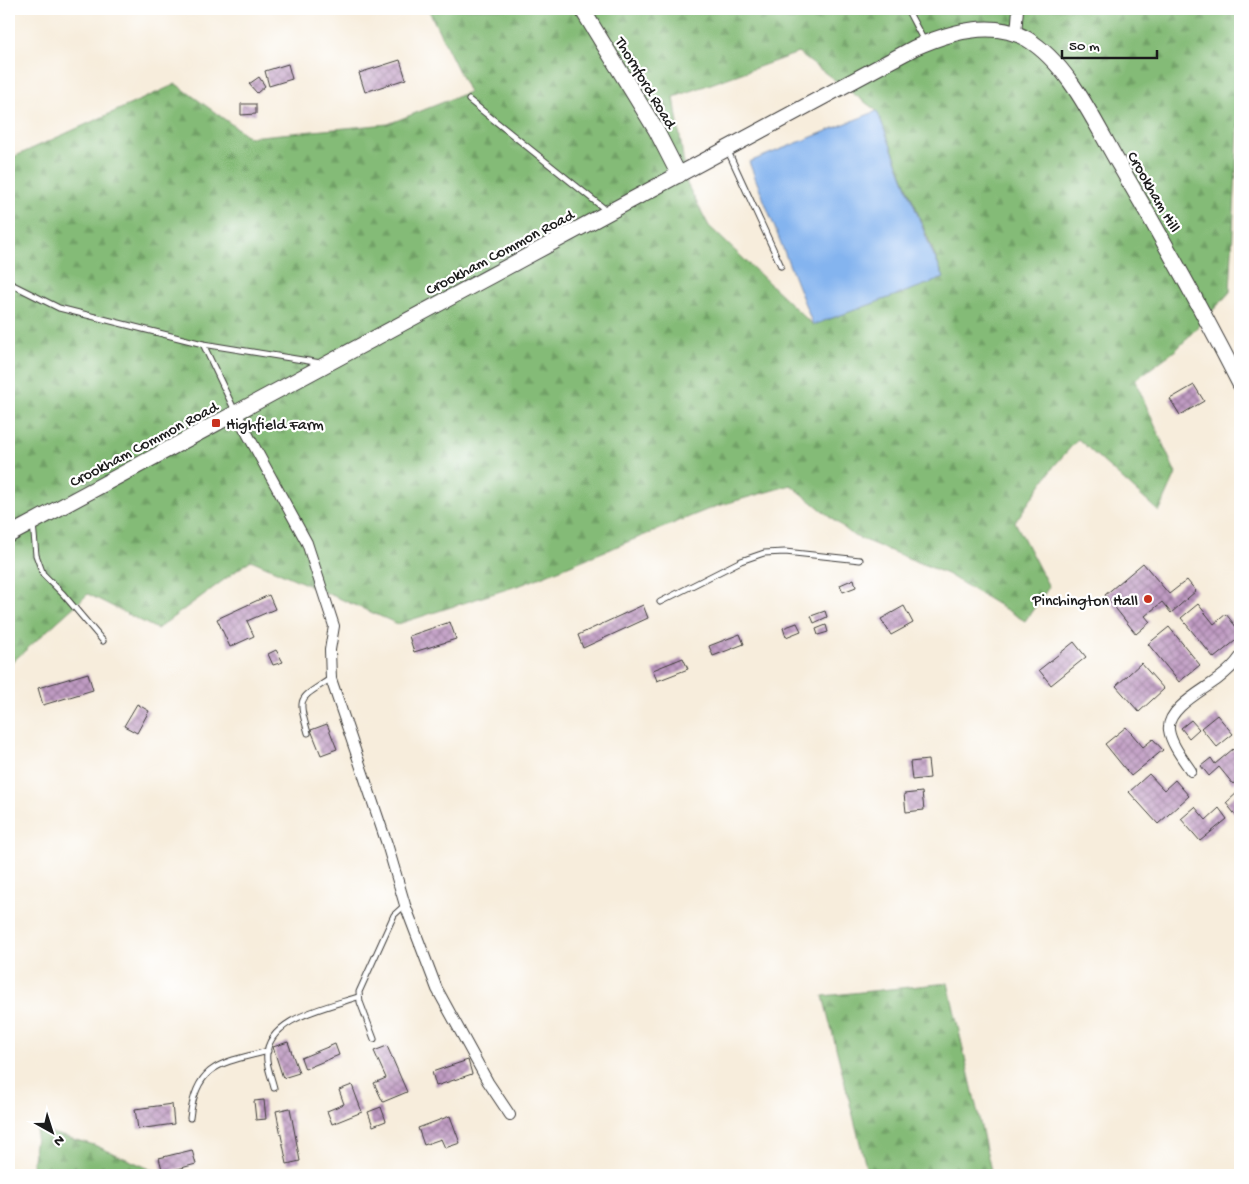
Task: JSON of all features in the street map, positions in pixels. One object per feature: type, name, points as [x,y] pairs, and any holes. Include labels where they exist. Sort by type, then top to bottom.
[{"type":"street","name":"Thornford Road","points":[[582,9],[656,130],[679,175]]},
{"type":"street","points":[[1016,34],[1018,9]]},
{"type":"street","name":"Crookham Common Road","points":[[9,535],[925,43],[959,33],[981,30],[996,30],[1016,34]]},
{"type":"street","name":"Crookham Hill","points":[[1016,34],[1035,45],[1056,64],[1074,87],[1160,234],[1240,384]]},
{"type":"street","points":[[236,412],[307,543],[334,626],[330,650],[331,679],[388,844],[405,906],[437,988],[488,1082],[510,1116]]},
{"type":"street","points":[[1191,771],[1172,741],[1169,722],[1172,715],[1228,671],[1240,657]]},
{"type":"lane","points":[[907,9],[925,43]]},
{"type":"lane","points":[[469,100],[608,212]]},
{"type":"lane","points":[[727,149],[781,266]]},
{"type":"lane","points":[[9,283],[59,308],[203,344],[328,364]]},
{"type":"lane","points":[[203,344],[236,412]]},
{"type":"lane","points":[[32,522],[36,555],[43,574],[63,594],[103,641]]},
{"type":"lane","points":[[660,602],[741,561],[764,553],[785,552],[860,560]]},
{"type":"lane","points":[[308,733],[300,707],[304,697],[331,679]]},
{"type":"lane","points":[[374,1039],[358,997],[361,984],[394,915],[405,906]]},
{"type":"lane","points":[[274,1088],[266,1060],[270,1041],[287,1023],[358,997]]},
{"type":"lane","points":[[190,1118],[192,1099],[202,1080],[210,1070],[227,1062],[268,1051]]},
{"type":"green space","points":[[425,9],[1240,9],[1240,88],[1230,292],[1177,349],[1135,380],[1176,474],[1159,512],[1078,439],[1054,466],[1015,522],[1049,587],[1025,621],[947,574],[854,536],[791,485],[714,507],[526,583],[398,624],[251,560],[157,629],[88,594],[9,665],[9,159],[176,84],[249,137],[388,124],[469,92],[429,11]],"holes":[[[798,53],[877,111],[944,278],[813,325],[709,226],[687,184],[674,97]]]},
{"type":"green space","points":[[948,983],[992,1175],[868,1175],[823,996]]},
{"type":"green space","points":[[37,1129],[94,1145],[164,1175],[31,1175]]},
{"type":"water","points":[[877,111],[944,278],[813,325],[749,162]]},
{"type":"building","points":[[400,60],[406,79],[365,92],[359,73]]},
{"type":"building","points":[[288,64],[292,79],[269,86],[265,71]]},
{"type":"building","points":[[259,77],[265,86],[257,93],[249,84]]},
{"type":"building","points":[[241,104],[256,104],[256,114],[241,115]]},
{"type":"building","points":[[1194,385],[1204,401],[1180,415],[1170,399]]},
{"type":"building","name":"Pinchington Hall","points":[[1143,563],[1169,594],[1187,580],[1196,591],[1171,613],[1162,602],[1145,616],[1150,622],[1136,634],[1105,595]]},
{"type":"building","points":[[854,579],[856,587],[843,592],[840,585]]},
{"type":"building","points":[[269,595],[275,609],[247,621],[254,636],[230,647],[217,619]]},
{"type":"building","points":[[1198,604],[1214,624],[1226,614],[1240,632],[1240,637],[1214,658],[1181,618]]},
{"type":"building","points":[[643,605],[648,618],[583,648],[578,635]]},
{"type":"building","points":[[904,606],[913,623],[891,635],[881,619]]},
{"type":"building","points":[[825,611],[827,617],[814,623],[811,616]]},
{"type":"building","points":[[450,622],[456,639],[414,652],[409,636]]},
{"type":"building","points":[[797,623],[801,631],[786,637],[783,628]]},
{"type":"building","points":[[826,625],[828,632],[818,635],[816,629]]},
{"type":"building","points":[[1169,627],[1200,665],[1179,682],[1148,644]]},
{"type":"building","points":[[740,634],[744,644],[713,656],[709,646]]},
{"type":"building","points":[[1074,642],[1086,657],[1051,685],[1039,670]]},
{"type":"building","points":[[276,650],[283,662],[273,665],[268,654]]},
{"type":"building","points":[[683,658],[688,669],[657,681],[653,670]]},
{"type":"building","points":[[1141,663],[1164,689],[1139,712],[1116,686]]},
{"type":"building","points":[[88,673],[93,690],[43,705],[38,688]]},
{"type":"building","points":[[137,704],[149,711],[137,733],[124,726]]},
{"type":"building","points":[[1217,715],[1233,734],[1217,747],[1201,728]]},
{"type":"building","points":[[1191,720],[1199,729],[1189,738],[1181,728]]},
{"type":"building","points":[[327,724],[337,749],[321,755],[311,730]]},
{"type":"building","points":[[1126,727],[1143,747],[1153,739],[1163,750],[1131,776],[1105,744]]},
{"type":"building","points":[[1240,738],[1240,749],[1235,743]]},
{"type":"building","points":[[1233,749],[1240,757],[1240,778],[1233,784],[1219,767],[1209,776],[1201,766],[1211,758],[1215,764]]},
{"type":"building","points":[[928,760],[930,778],[912,780],[910,762]]},
{"type":"building","points":[[1149,774],[1164,790],[1175,780],[1189,796],[1158,824],[1129,792]]},
{"type":"building","points":[[1240,790],[1240,815],[1237,817],[1226,803]]},
{"type":"building","points":[[922,792],[924,810],[906,812],[904,794]]},
{"type":"building","points":[[1195,807],[1206,820],[1219,808],[1227,819],[1200,841],[1181,819]]},
{"type":"building","points":[[288,1042],[299,1073],[283,1078],[273,1047]]},
{"type":"building","points":[[335,1044],[339,1055],[305,1069],[301,1058]]},
{"type":"building","points":[[387,1046],[407,1092],[383,1102],[374,1083],[386,1078],[374,1051]]},
{"type":"building","points":[[468,1060],[472,1074],[436,1086],[432,1072]]},
{"type":"building","points":[[352,1085],[362,1112],[332,1124],[327,1111],[344,1104],[339,1090]]},
{"type":"building","points":[[264,1100],[266,1119],[256,1120],[254,1101]]},
{"type":"building","points":[[172,1104],[174,1124],[138,1129],[135,1109]]},
{"type":"building","points":[[381,1107],[386,1121],[373,1126],[368,1112]]},
{"type":"building","points":[[290,1108],[300,1161],[287,1164],[276,1111]]},
{"type":"building","points":[[450,1116],[460,1143],[445,1148],[441,1139],[424,1145],[418,1128]]},
{"type":"building","points":[[192,1150],[196,1164],[163,1173],[159,1158]]},
{"type":"place","name":"Highfield Farm","points":[[216,423]]},
{"type":"place","name":"Pinchington Hall","points":[[1148,599]]}]
